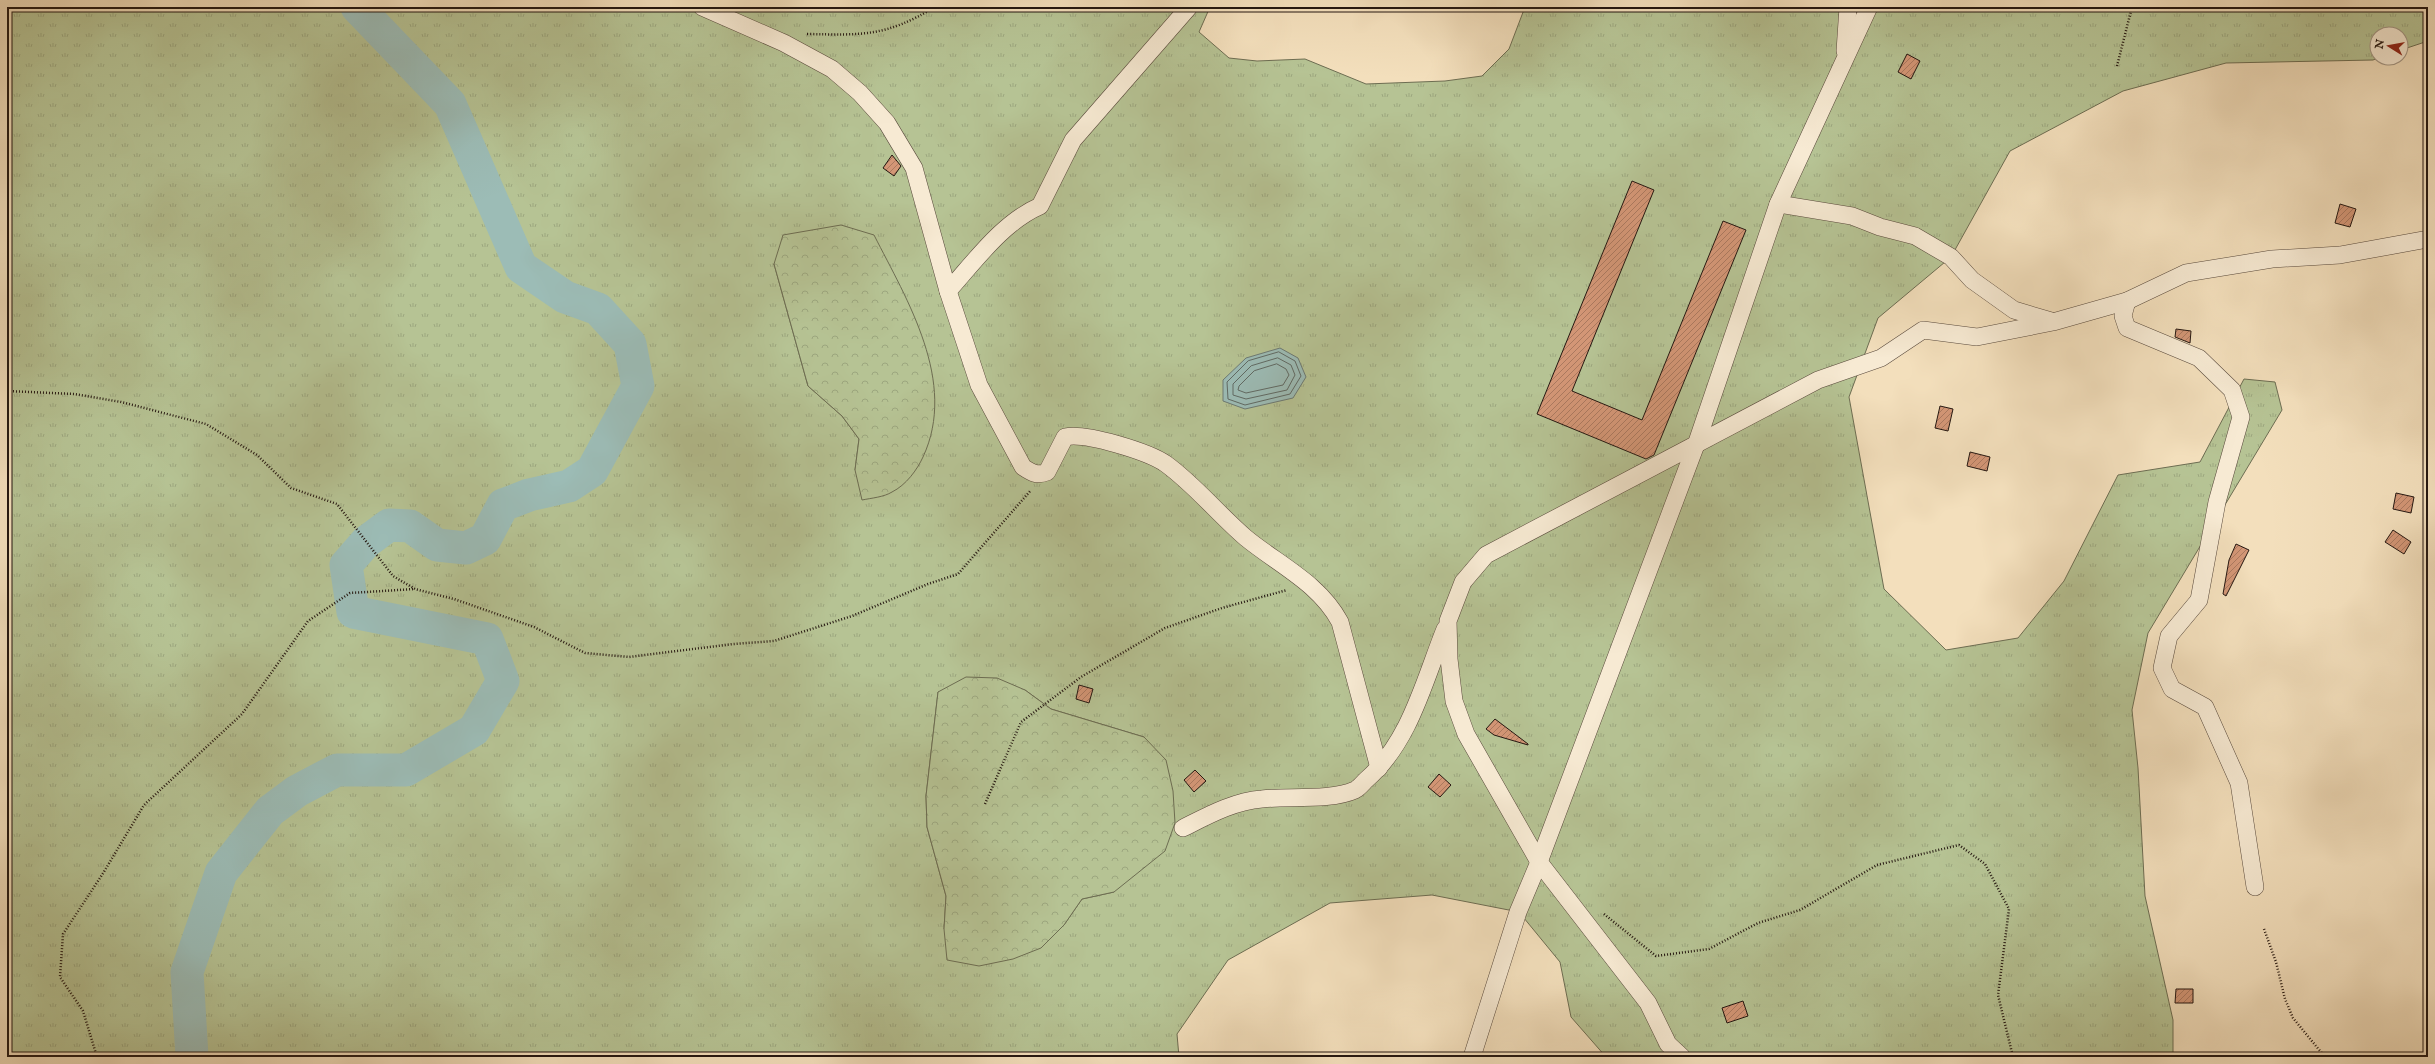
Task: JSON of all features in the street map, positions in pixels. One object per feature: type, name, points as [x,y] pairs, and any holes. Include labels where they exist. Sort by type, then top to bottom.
[{"type":"street","points":[[702,7],[784,43],[832,69],[860,93],[887,123],[914,168],[948,291],[979,384],[1001,429],[1023,467],[1033,474],[1040,475],[1047,472],[1065,436],[1074,434],[1129,448],[1165,463],[1247,538],[1309,584],[1332,606],[1340,622],[1380,768]]},
{"type":"street","points":[[948,291],[1012,223],[1028,211],[1040,206],[1073,140],[1189,7]]},
{"type":"street","points":[[1844,61],[1848,7]]},
{"type":"street","points":[[1473,1057],[1518,912],[1539,862],[1698,442],[1778,204],[1869,7]]},
{"type":"street","points":[[1778,204],[1852,216],[1880,227],[1915,236],[1951,257],[1972,280],[2014,310],[2053,322]]},
{"type":"street","points":[[1183,828],[1220,810],[1260,799],[1321,797],[1355,790],[1380,768],[1398,742],[1417,705],[1463,582],[1486,555],[1818,380],[1881,358],[1923,330],[1977,337],[2053,322],[2126,301],[2186,273],[2272,259],[2340,256],[2428,240]]},
{"type":"street","points":[[2126,301],[2123,316],[2127,328],[2199,358],[2232,390],[2241,417],[2217,502],[2199,600],[2170,636],[2162,668],[2172,688],[2205,707],[2239,783],[2255,887]]},
{"type":"street","points":[[1448,621],[1449,659],[1454,701],[1466,734],[1507,802],[1539,862],[1648,1003],[1668,1044],[1682,1057]]},
{"type":"path","points":[[784,43],[804,34],[857,34],[883,32],[910,22],[935,7]]},
{"type":"path","points":[[2117,66],[2132,7]]},
{"type":"path","points":[[7,391],[74,394],[121,402],[206,424],[257,454],[291,488],[337,504],[393,576],[415,589],[454,599],[534,627],[585,653],[629,657],[733,644],[774,642],[852,616],[928,584],[958,574],[1047,472]]},
{"type":"path","points":[[985,804],[1021,722],[1081,677],[1165,628],[1222,608],[1309,584]]},
{"type":"path","points":[[97,1057],[83,1011],[60,977],[62,934],[102,875],[144,805],[242,714],[308,621],[350,593],[415,589]]},
{"type":"path","points":[[1601,912],[1656,956],[1709,949],[1758,923],[1800,910],[1877,865],[1959,845],[1984,864],[2009,909],[1998,995],[2013,1057]]},
{"type":"path","points":[[2264,929],[2276,962],[2284,999],[2293,1018],[2325,1057]]},
{"type":"green space","points":[[7,7],[1210,7],[1199,32],[1229,58],[1257,61],[1305,59],[1366,84],[1445,81],[1482,76],[1509,49],[1525,7],[2428,7],[2428,41],[2409,47],[2409,26],[2369,26],[2369,60],[2226,63],[2123,91],[2010,151],[1951,257],[1878,318],[1849,397],[1884,589],[1946,650],[2018,638],[2064,581],[2118,475],[2200,462],[2244,379],[2275,382],[2282,410],[2148,633],[2132,710],[2138,768],[2145,896],[2173,1020],[2173,1057],[1606,1057],[1571,1017],[1560,962],[1519,912],[1432,895],[1330,903],[1228,960],[1177,1034],[1179,1057],[7,1057]],"holes":[[[774,264],[892,492],[855,470],[859,439],[842,416],[808,386]],[[1025,690],[1051,709],[1144,737],[1114,892],[1082,899],[1064,925],[944,929],[946,896],[927,827],[926,796],[938,692]]]},
{"type":"green space","points":[[841,225],[874,235],[913,314],[924,342],[932,371],[935,400],[932,429],[923,457],[918,467],[902,485],[889,494],[862,500],[855,470],[859,439],[842,416],[808,386],[774,264],[783,235]]},
{"type":"green space","points":[[966,677],[997,678],[1025,690],[1051,709],[1144,737],[1166,760],[1173,791],[1175,823],[1165,851],[1114,892],[1082,899],[1064,925],[1041,948],[1013,959],[979,966],[947,960],[944,929],[946,896],[927,827],[926,796],[938,692]]},
{"type":"water","points":[[1280,348],[1298,358],[1306,377],[1293,398],[1245,409],[1223,401],[1223,380],[1246,358]]},
{"type":"building","points":[[1907,54],[1920,61],[1911,79],[1898,72]]},
{"type":"building","points":[[892,155],[901,166],[894,176],[883,168]]},
{"type":"building","points":[[1632,181],[1654,190],[1572,391],[1642,420],[1723,221],[1746,230],[1654,455],[1646,459],[1537,414]]},
{"type":"building","points":[[2340,204],[2356,209],[2350,227],[2335,223]]},
{"type":"building","points":[[2176,329],[2191,331],[2190,343],[2175,337]]},
{"type":"building","points":[[1940,406],[1953,409],[1948,431],[1935,428]]},
{"type":"building","points":[[1970,452],[1990,457],[1987,471],[1967,466]]},
{"type":"building","points":[[2396,493],[2414,497],[2411,513],[2393,509]]},
{"type":"building","points":[[2393,530],[2411,542],[2404,554],[2385,542]]},
{"type":"building","points":[[2236,544],[2249,550],[2226,596],[2223,594],[2229,560]]},
{"type":"building","points":[[1079,685],[1093,689],[1089,703],[1076,699]]},
{"type":"building","points":[[1495,719],[1528,745],[1494,735],[1486,729]]},
{"type":"building","points":[[1195,770],[1206,781],[1194,792],[1184,780]]},
{"type":"building","points":[[1439,774],[1451,785],[1440,797],[1428,787]]},
{"type":"building","points":[[2176,989],[2193,989],[2193,1003],[2175,1003]]},
{"type":"building","points":[[1743,1001],[1748,1016],[1727,1023],[1722,1008]]},
{"type":"waterway","points":[[192,1057],[187,972],[221,873],[270,811],[297,791],[337,770],[406,770],[474,730],[503,681],[487,639],[353,612],[346,565],[366,542],[389,525],[410,526],[437,545],[466,548],[485,539],[503,505],[529,495],[569,486],[592,471],[638,386],[630,344],[598,309],[565,297],[521,267],[450,104],[357,7]]}]
